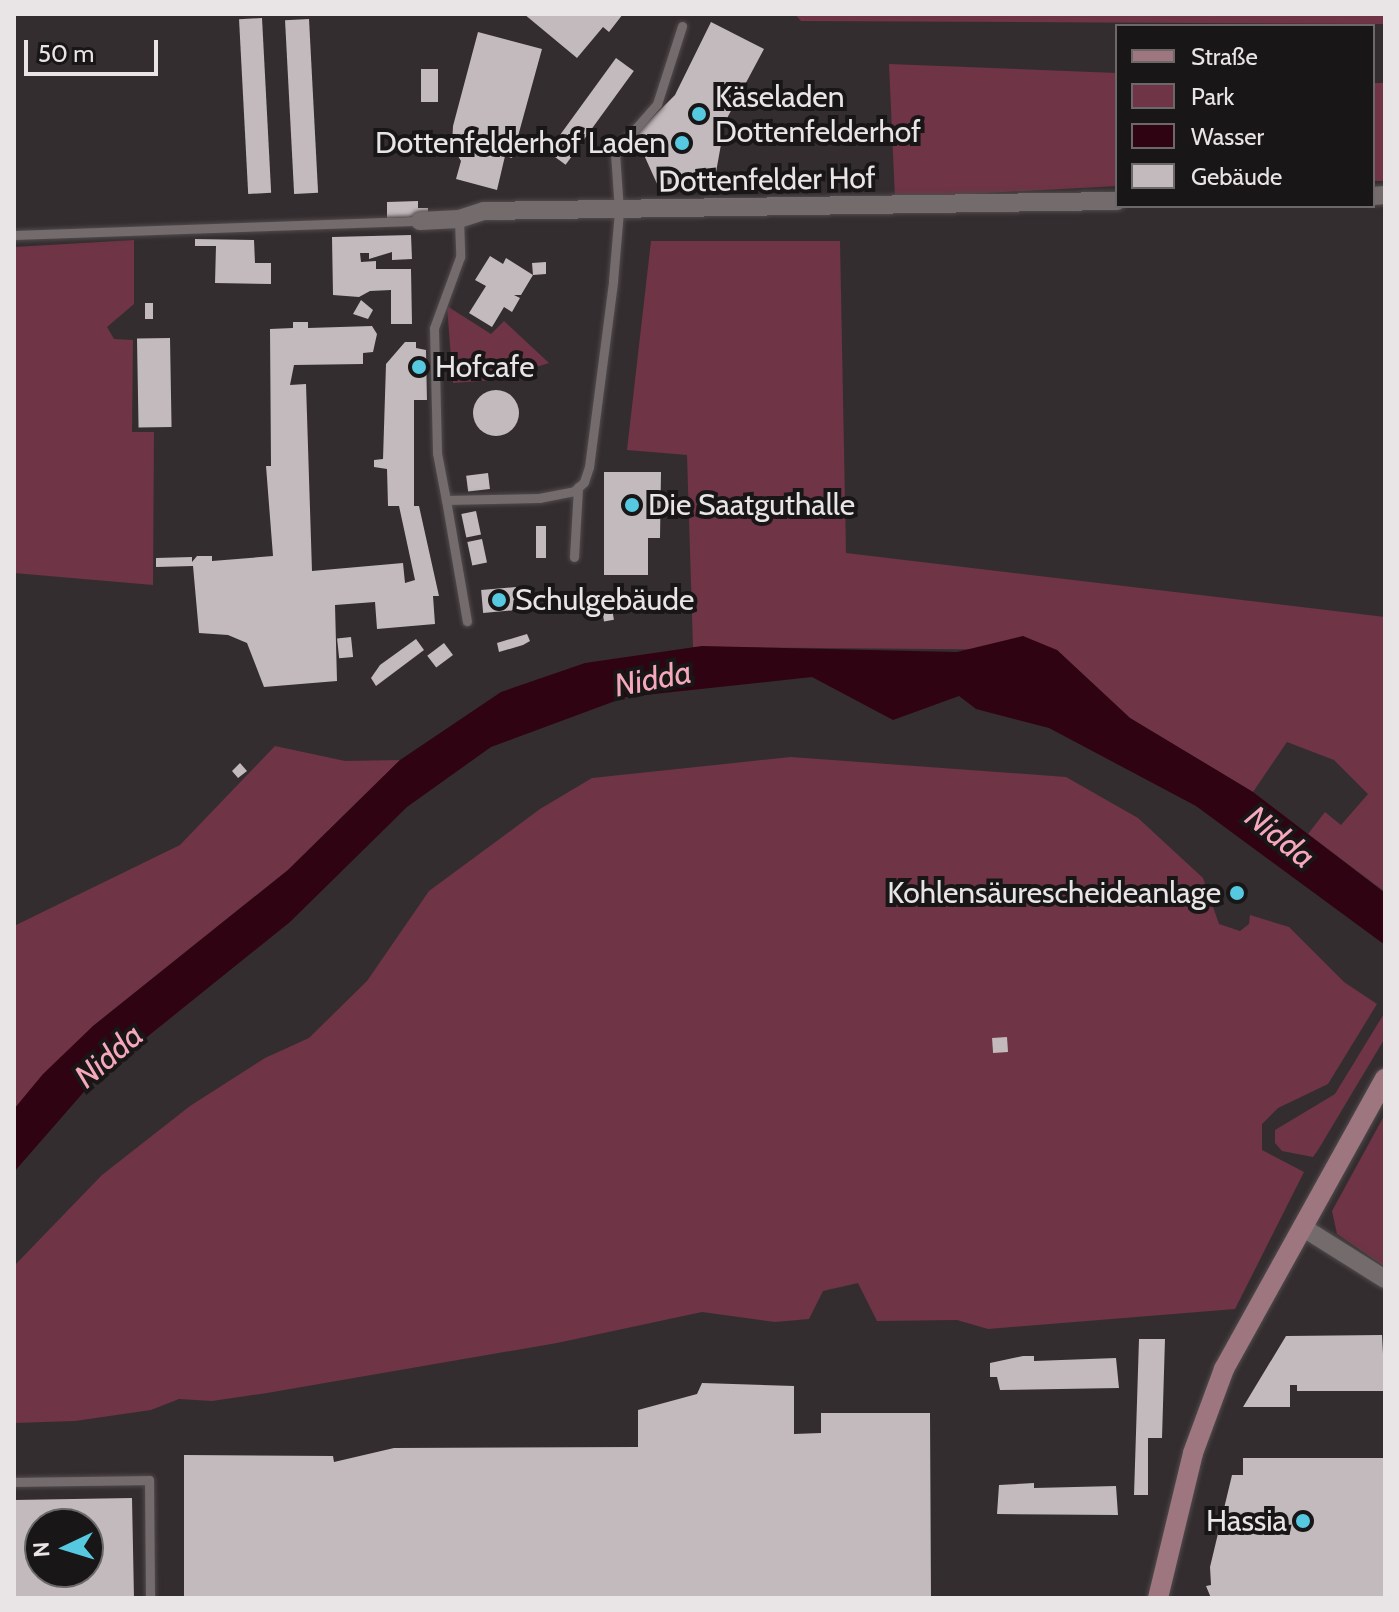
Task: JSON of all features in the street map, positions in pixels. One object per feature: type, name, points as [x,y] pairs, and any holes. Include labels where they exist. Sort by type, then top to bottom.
[{"type":"main road","points":[[1158,1598],[1193,1453],[1239,1340],[1385,1079]]},
{"type":"street","name":"Dottenfelder Hof","points":[[420,221],[459,219],[484,211],[1115,201]]},
{"type":"street","points":[[1302,1227],[1385,1279]]},
{"type":"lane","points":[[574,557],[578,487],[589,467],[619,211],[615,152],[657,104],[682,26]]},
{"type":"lane","points":[[459,219],[460,257],[434,328],[437,453],[467,621]]},
{"type":"lane","points":[[14,235],[420,221]]},
{"type":"lane","points":[[446,500],[539,498],[578,487]]},
{"type":"lane","points":[[14,1482],[149,1480],[150,1598]]},
{"type":"green space","points":[[795,14],[1385,14],[1385,24],[801,21]]},
{"type":"green space","points":[[889,64],[1115,73],[1115,186],[895,198]]},
{"type":"green space","points":[[1375,83],[1385,83],[1385,181],[1375,181]]},
{"type":"green space","points":[[134,240],[134,304],[107,327],[114,339],[133,340],[132,432],[154,432],[153,585],[14,573],[14,247]]},
{"type":"green space","points":[[651,241],[840,241],[846,553],[1385,617],[1385,892],[1308,834],[1325,812],[1341,825],[1368,794],[1334,760],[1287,742],[1253,792],[1130,718],[1057,650],[693,647],[687,455],[627,450]]},
{"type":"green space","points":[[447,306],[491,334],[504,321],[549,363],[494,380],[453,383]]},
{"type":"green space","points":[[275,746],[345,761],[400,760],[288,870],[93,1026],[14,1109],[14,926],[180,845]]},
{"type":"green space","points":[[791,757],[1066,777],[1138,818],[1203,878],[1219,924],[1240,931],[1249,924],[1250,915],[1289,927],[1344,982],[1377,1004],[1328,1084],[1278,1108],[1262,1124],[1262,1150],[1304,1172],[1235,1309],[988,1329],[957,1320],[877,1321],[858,1283],[823,1291],[809,1319],[775,1322],[702,1312],[557,1343],[267,1393],[212,1401],[179,1399],[151,1410],[75,1421],[14,1423],[14,1266],[102,1175],[190,1106],[265,1058],[309,1038],[367,981],[429,891],[540,809],[592,778]]},
{"type":"green space","points":[[1385,1012],[1385,1038],[1313,1157],[1282,1151],[1275,1143],[1275,1130],[1335,1094]]},
{"type":"green space","points":[[1385,1114],[1385,1267],[1337,1234],[1332,1211]]},
{"type":"water","name":"Nidda","points":[[1023,636],[1057,650],[1130,718],[1253,792],[1385,893],[1385,945],[1196,806],[1049,728],[976,709],[959,696],[893,720],[812,677],[626,697],[491,747],[407,807],[290,922],[96,1078],[14,1172],[14,1109],[43,1074],[93,1026],[288,870],[400,760],[501,692],[585,663],[702,646],[957,652]]},
{"type":"building","points":[[524,14],[623,14],[609,32],[603,27],[577,58]]},
{"type":"building","points":[[262,18],[271,193],[248,194],[239,19]]},
{"type":"building","points":[[309,19],[318,193],[294,194],[285,20]]},
{"type":"building","points":[[711,22],[764,49],[725,122],[715,178],[658,186],[635,135],[675,95]]},
{"type":"building","points":[[478,32],[542,49],[512,158],[505,156],[497,190],[456,179],[461,161],[452,146],[453,126]]},
{"type":"building","points":[[616,58],[634,71],[566,165],[548,152]]},
{"type":"building","points":[[421,69],[438,69],[438,102],[421,102]]},
{"type":"building","points":[[418,201],[418,208],[428,208],[428,216],[387,218],[387,202]]},
{"type":"building","points":[[411,235],[412,259],[392,260],[392,252],[369,259],[369,253],[360,253],[361,262],[376,261],[376,269],[411,269],[412,324],[391,324],[391,290],[370,291],[359,297],[333,295],[332,237]]},
{"type":"building","points":[[195,239],[254,240],[255,263],[271,263],[271,284],[215,283],[216,246],[195,246]]},
{"type":"building","points":[[490,256],[503,264],[506,258],[533,275],[521,295],[514,295],[520,298],[512,312],[504,307],[492,327],[469,313],[486,286],[475,280]]},
{"type":"building","points":[[546,262],[546,274],[533,275],[532,263]]},
{"type":"building","points":[[361,300],[373,310],[368,319],[353,314]]},
{"type":"building","points":[[145,303],[153,303],[153,319],[145,319]]},
{"type":"building","points":[[293,322],[308,322],[308,328],[372,326],[377,334],[373,352],[363,353],[363,364],[294,365],[290,385],[306,384],[312,571],[403,563],[405,583],[415,580],[399,506],[388,506],[387,469],[374,467],[374,460],[383,459],[386,364],[405,342],[416,342],[416,348],[426,350],[427,400],[414,400],[414,506],[419,506],[439,596],[433,596],[435,624],[377,629],[375,602],[335,605],[337,681],[264,687],[247,643],[228,635],[199,633],[193,566],[156,567],[156,558],[192,557],[192,562],[197,556],[212,556],[212,561],[273,556],[266,466],[271,466],[270,329],[293,328]]},
{"type":"building","points":[[170,338],[172,427],[139,428],[137,339]]},
{"type":"building","points":[[496,390],[512,397],[519,413],[512,429],[496,436],[480,429],[473,413],[480,397]]},
{"type":"building","name":"Die Saatguthalle","points":[[604,472],[661,472],[660,538],[648,538],[648,575],[604,575]]},
{"type":"building","points":[[488,473],[490,489],[468,492],[466,476]]},
{"type":"building","points":[[476,511],[481,534],[466,538],[461,514]]},
{"type":"building","points":[[536,526],[546,526],[546,558],[536,558]]},
{"type":"building","points":[[482,539],[487,562],[472,566],[467,542]]},
{"type":"building","name":"Schulgebäude","points":[[516,587],[518,610],[483,613],[481,590]]},
{"type":"building","points":[[612,608],[614,620],[604,621],[602,610]]},
{"type":"building","points":[[527,634],[530,641],[499,652],[497,643]]},
{"type":"building","points":[[351,637],[353,657],[339,658],[337,638]]},
{"type":"building","points":[[416,639],[424,650],[376,686],[371,678],[380,665]]},
{"type":"building","points":[[444,643],[453,655],[436,668],[427,656]]},
{"type":"building","points":[[240,763],[247,771],[238,778],[232,771]]},
{"type":"building","name":"Kohlensäurescheideanlage","points":[[1234,883],[1248,894],[1241,903],[1227,892]]},
{"type":"building","points":[[1007,1037],[1008,1052],[993,1053],[992,1038]]},
{"type":"building","points":[[1382,1335],[1385,1391],[1297,1391],[1297,1385],[1290,1385],[1290,1407],[1243,1407],[1286,1336]]},
{"type":"building","points":[[1139,1339],[1165,1339],[1162,1438],[1148,1438],[1148,1495],[1134,1495]]},
{"type":"building","points":[[1034,1356],[1034,1361],[1116,1358],[1119,1388],[1000,1390],[997,1377],[990,1377],[990,1363]]},
{"type":"building","points":[[702,1383],[794,1386],[794,1434],[821,1433],[821,1413],[930,1413],[931,1598],[184,1598],[184,1455],[333,1456],[334,1462],[394,1448],[638,1447],[638,1410],[697,1394]]},
{"type":"building","name":"Hassia","points":[[1243,1458],[1385,1458],[1385,1598],[1211,1598],[1206,1586],[1211,1585],[1210,1567],[1232,1475],[1243,1475]]},
{"type":"building","points":[[1034,1483],[1034,1488],[1116,1486],[1118,1515],[997,1514],[999,1485]]},
{"type":"building","points":[[132,1498],[134,1598],[14,1598],[14,1500]]},
{"type":"place","name":"Käseladen Dottenfelderhof","points":[[699,114]]},
{"type":"place","name":"Dottenfelderhof Laden","points":[[682,143]]},
{"type":"place","name":"Hofcafe","points":[[419,367]]},
{"type":"place","name":"Die Saatguthalle","points":[[632,505]]},
{"type":"place","name":"Schulgebäude","points":[[499,600]]},
{"type":"place","name":"Kohlensäurescheideanlage","points":[[1237,893]]},
{"type":"place","name":"Hassia","points":[[1303,1521]]}]
